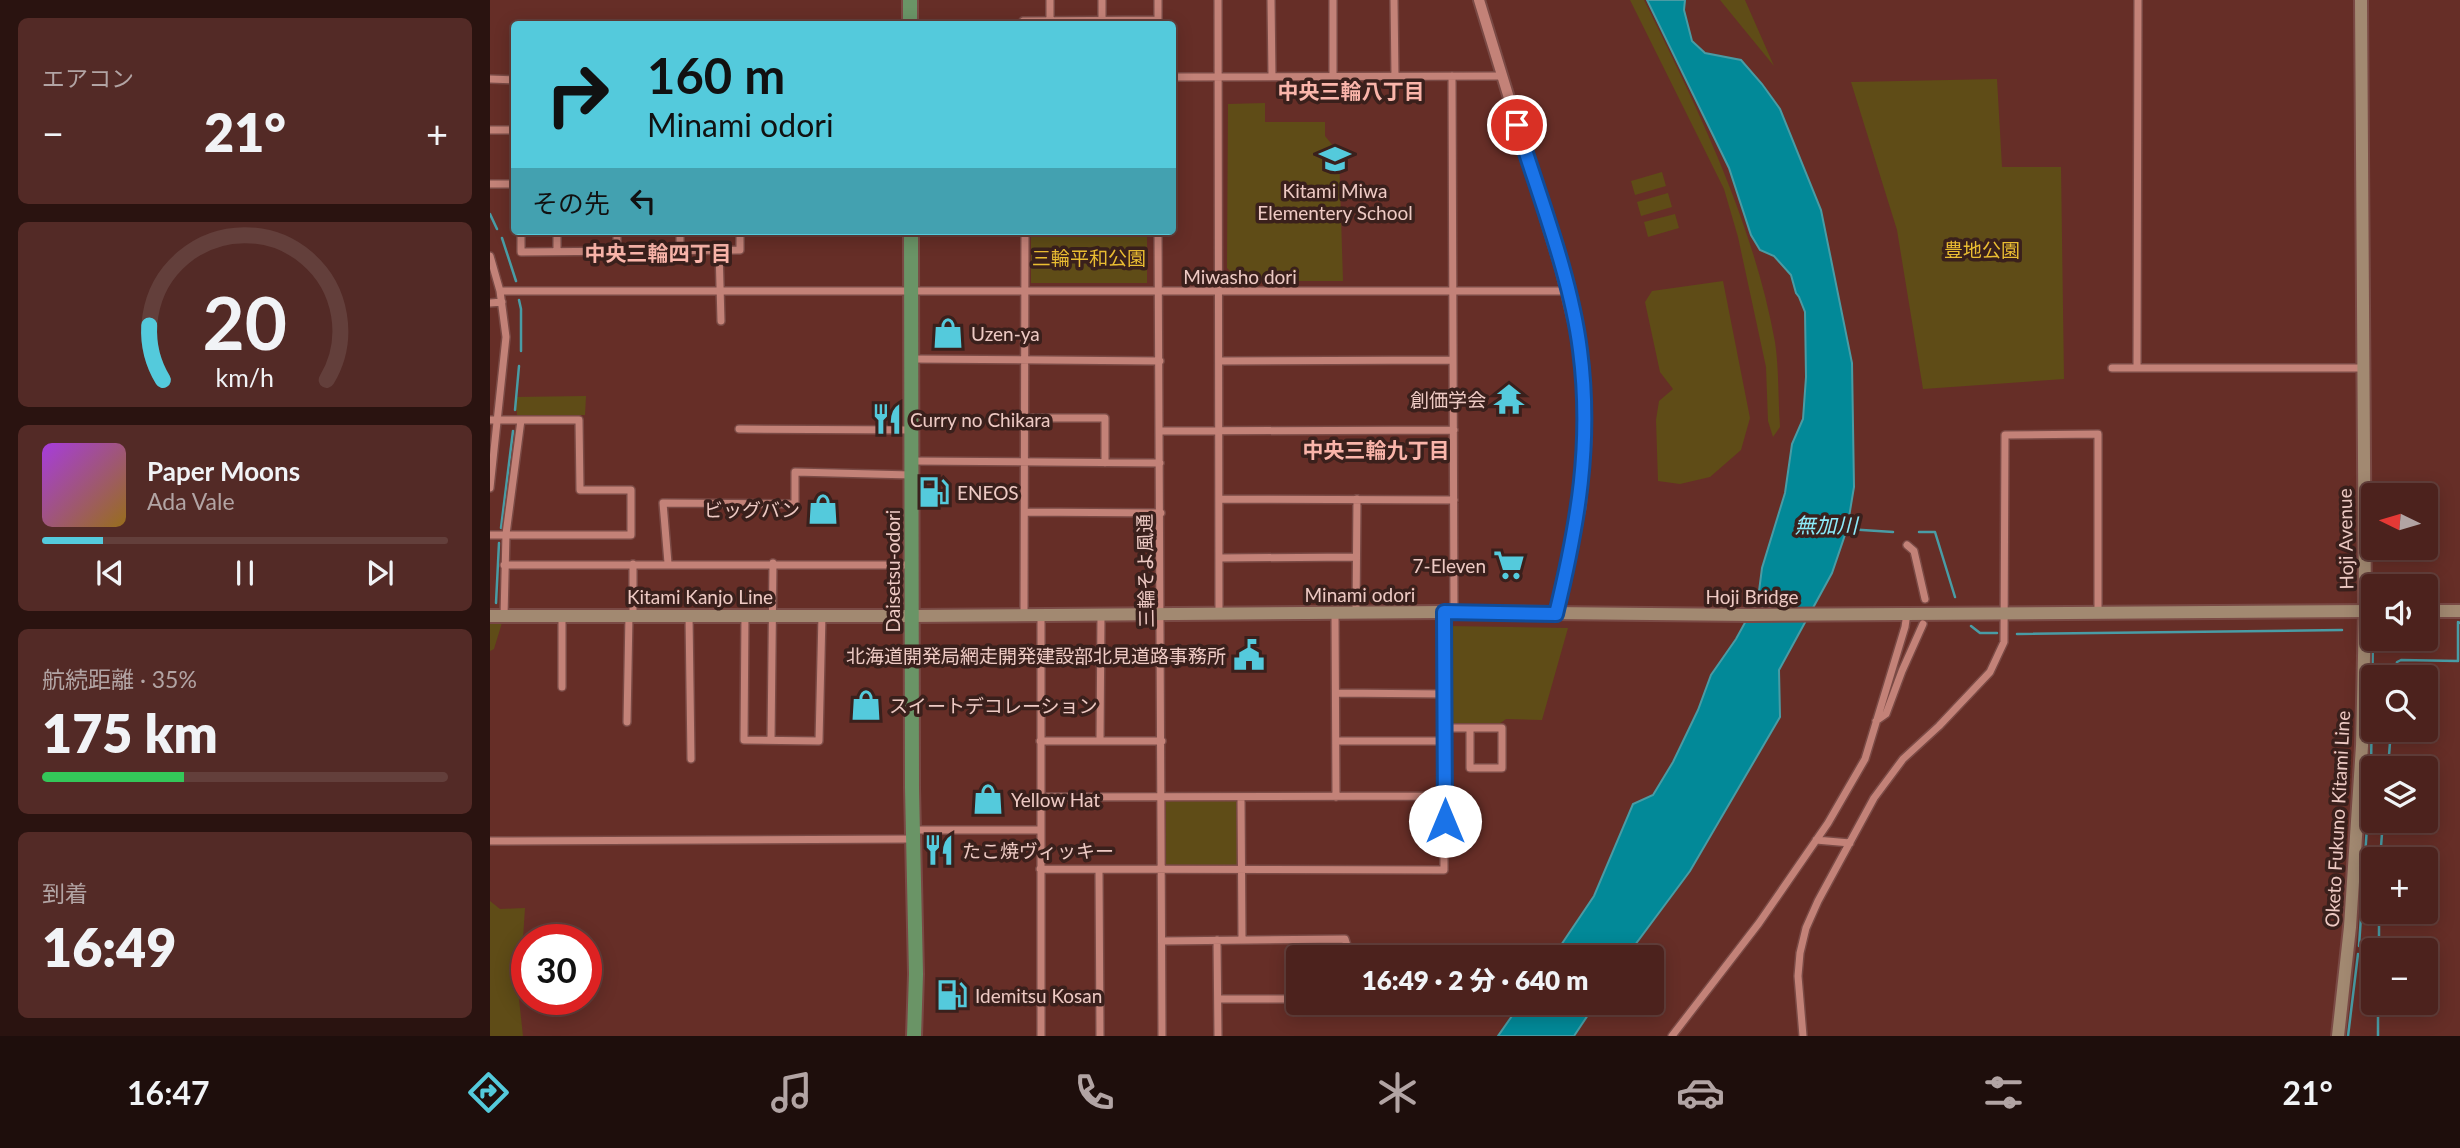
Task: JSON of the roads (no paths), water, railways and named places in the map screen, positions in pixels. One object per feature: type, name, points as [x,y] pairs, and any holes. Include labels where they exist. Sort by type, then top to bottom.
[{"type":"highway","points":[[909,21],[910,0]]},
{"type":"highway","name":"Daisetsu-odori","points":[[911,235],[912,834],[916,974],[914,1036]]},
{"type":"main road","name":"Hoji Avenue","points":[[2361,0],[2362,368],[2368,574]]},
{"type":"main road","name":"Hoji Avenue","points":[[1902,614],[2361,611]]},
{"type":"main road","points":[[2438,611],[2460,611]]},
{"type":"main road","name":"Minami odori","points":[[911,616],[1556,614]]},
{"type":"main road","name":"Hoji Bridge","points":[[1556,614],[1902,614]]},
{"type":"main road","name":"Kitami Kanjo Line","points":[[497,616],[911,616]]},
{"type":"main road","name":"Oketo Fukuno Kitami Line","points":[[2338,1036],[2358,833],[2367,651]]},
{"type":"street","points":[[1050,0],[1050,20]]},
{"type":"street","points":[[1102,0],[1102,20]]},
{"type":"street","points":[[1158,0],[1158,21]]},
{"type":"street","points":[[1218,0],[1219,614]]},
{"type":"street","points":[[1271,0],[1272,76]]},
{"type":"street","points":[[1333,0],[1333,76]]},
{"type":"street","points":[[1394,0],[1395,76]]},
{"type":"street","points":[[1479,0],[1568,291],[1580,348],[1586,437],[1580,506],[1556,614]]},
{"type":"street","points":[[2137,368],[2138,0]]},
{"type":"street","points":[[1024,21],[1130,21]]},
{"type":"street","points":[[1040,869],[1444,870],[1445,694],[1454,500],[1452,76]]},
{"type":"street","points":[[1176,77],[1501,76]]},
{"type":"street","points":[[490,79],[511,79]]},
{"type":"street","points":[[490,130],[511,130]]},
{"type":"street","points":[[490,184],[511,183]]},
{"type":"street","points":[[521,235],[521,252],[740,250],[740,235]]},
{"type":"street","points":[[557,235],[557,251]]},
{"type":"street","points":[[617,250],[618,235]]},
{"type":"street","points":[[680,235],[680,250]]},
{"type":"street","points":[[1024,615],[1025,235]]},
{"type":"street","name":"三輪そよ風通","points":[[1158,235],[1162,1036]]},
{"type":"street","points":[[719,250],[721,321]]},
{"type":"street","points":[[490,256],[500,291],[506,337],[494,420],[490,488]]},
{"type":"street","name":"Miwasho dori","points":[[500,291],[1568,291]]},
{"type":"street","points":[[490,303],[502,302]]},
{"type":"street","points":[[912,359],[1160,361]]},
{"type":"street","points":[[1219,361],[1453,359]]},
{"type":"street","points":[[2112,368],[2362,368]]},
{"type":"street","points":[[1026,418],[1105,418],[1105,463]]},
{"type":"street","points":[[490,534],[631,535],[631,491],[580,491],[579,420],[494,420]]},
{"type":"street","points":[[497,616],[521,420]]},
{"type":"street","points":[[739,429],[912,430]]},
{"type":"street","points":[[1160,430],[1454,429]]},
{"type":"street","points":[[1803,1036],[1798,976],[1800,953],[1806,928],[1818,901],[1874,797],[1903,759],[1939,726],[1990,672],[2004,642],[2005,435],[2098,434],[2098,613]]},
{"type":"street","points":[[668,563],[663,503],[795,504],[795,472],[1026,462],[1160,463]]},
{"type":"street","points":[[1219,499],[1454,500]]},
{"type":"street","points":[[1356,613],[1357,499]]},
{"type":"street","points":[[1025,512],[1161,513]]},
{"type":"street","points":[[1907,545],[1914,551],[1925,599]]},
{"type":"street","points":[[1219,558],[1356,556]]},
{"type":"street","points":[[771,740],[774,563]]},
{"type":"street","points":[[627,722],[634,564]]},
{"type":"street","points":[[504,565],[911,565]]},
{"type":"street","points":[[1335,613],[1336,797]]},
{"type":"street","points":[[1672,1036],[1759,923],[1816,840],[1865,759],[1905,627],[1902,614]]},
{"type":"street","points":[[562,615],[562,687]]},
{"type":"street","points":[[745,615],[744,740],[819,741],[822,615]]},
{"type":"street","points":[[1041,615],[1041,1036]]},
{"type":"street","points":[[1100,740],[1101,615]]},
{"type":"street","points":[[689,616],[691,759]]},
{"type":"street","points":[[1875,722],[1886,714],[1923,624]]},
{"type":"street","points":[[1336,693],[1445,694]]},
{"type":"street","points":[[1445,728],[1502,727],[1502,768],[1470,768],[1470,728]]},
{"type":"street","points":[[1040,741],[1162,741]]},
{"type":"street","points":[[1335,741],[1445,741]]},
{"type":"street","points":[[1040,797],[1445,796]]},
{"type":"street","points":[[1241,798],[1242,939]]},
{"type":"street","points":[[490,841],[1040,830]]},
{"type":"street","points":[[1816,840],[1850,843]]},
{"type":"street","points":[[1099,870],[1100,1036]]},
{"type":"street","points":[[1162,941],[1345,939],[1347,945]]},
{"type":"street","points":[[1217,940],[1218,1036]]},
{"type":"street","points":[[1218,999],[1286,999]]},
{"type":"water","name":"無加川","points":[[1647,0],[1685,0],[1684,10],[1692,41],[1705,53],[1741,60],[1762,84],[1780,109],[1821,210],[1852,363],[1854,487],[1847,529],[1832,573],[1779,670],[1780,717],[1690,871],[1635,945],[1561,945],[1594,896],[1633,804],[1653,795],[1673,762],[1711,675],[1736,639],[1758,599],[1762,568],[1785,493],[1792,444],[1803,419],[1806,377],[1805,312],[1791,275],[1774,256],[1760,250],[1751,235],[1729,168]]},
{"type":"water","points":[[1513,1015],[1588,1015],[1574,1036],[1498,1036]]},
{"type":"waterway","points":[[490,214],[497,229]]},
{"type":"waterway","points":[[502,238],[516,281]]},
{"type":"waterway","points":[[519,300],[521,351]]},
{"type":"waterway","points":[[515,410],[519,366]]},
{"type":"waterway","points":[[501,528],[513,431]]},
{"type":"waterway","name":"無加川","points":[[1847,529],[1893,532]]},
{"type":"waterway","points":[[1919,532],[1935,532],[1955,597]]},
{"type":"waterway","points":[[496,603],[499,543]]},
{"type":"waterway","points":[[2397,665],[2401,660],[2458,661],[2458,622],[2460,623]]},
{"type":"waterway","points":[[1971,626],[1980,633],[1997,633]]},
{"type":"waterway","points":[[2017,634],[2342,630]]},
{"type":"waterway","points":[[2359,946],[2371,767],[2373,651]]},
{"type":"waterway","points":[[2389,756],[2390,742]]},
{"type":"waterway","points":[[2381,847],[2382,833]]},
{"type":"waterway","points":[[2379,924],[2379,938]]},
{"type":"waterway","points":[[2348,1036],[2358,954]]},
{"type":"waterway","points":[[2378,1015],[2378,1036]]},
{"type":"place","name":"Kitami Miwa Elementery School","points":[[1335,159]]},
{"type":"place","name":"Uzen-ya","points":[[948,333]]},
{"type":"place","name":"創価学会","points":[[1509,399]]},
{"type":"place","name":"Curry no Chikara","points":[[887,419]]},
{"type":"place","name":"ENEOS","points":[[934,492]]},
{"type":"place","name":"ビッグバン","points":[[823,509]]},
{"type":"place","name":"7-Eleven","points":[[1509,565]]},
{"type":"place","name":"北海道開発局網走開発建設部北見道路事務所","points":[[1249,655]]},
{"type":"place","name":"スイートデコレーション","points":[[866,705]]},
{"type":"place","name":"Yellow Hat","points":[[988,799]]},
{"type":"place","name":"たこ焼ヴィッキー","points":[[939,850]]},
{"type":"place","name":"Idemitsu Kosan","points":[[952,995]]},
{"type":"district","name":"中央三輪八丁目","points":[[1351,90]]},
{"type":"district","name":"中央三輪四丁目","points":[[658,252]]},
{"type":"district","name":"中央三輪九丁目","points":[[1376,449]]},
{"type":"park label","name":"豊地公園","points":[[1982,249]]},
{"type":"park label","name":"三輪平和公園","points":[[1089,257]]}]
